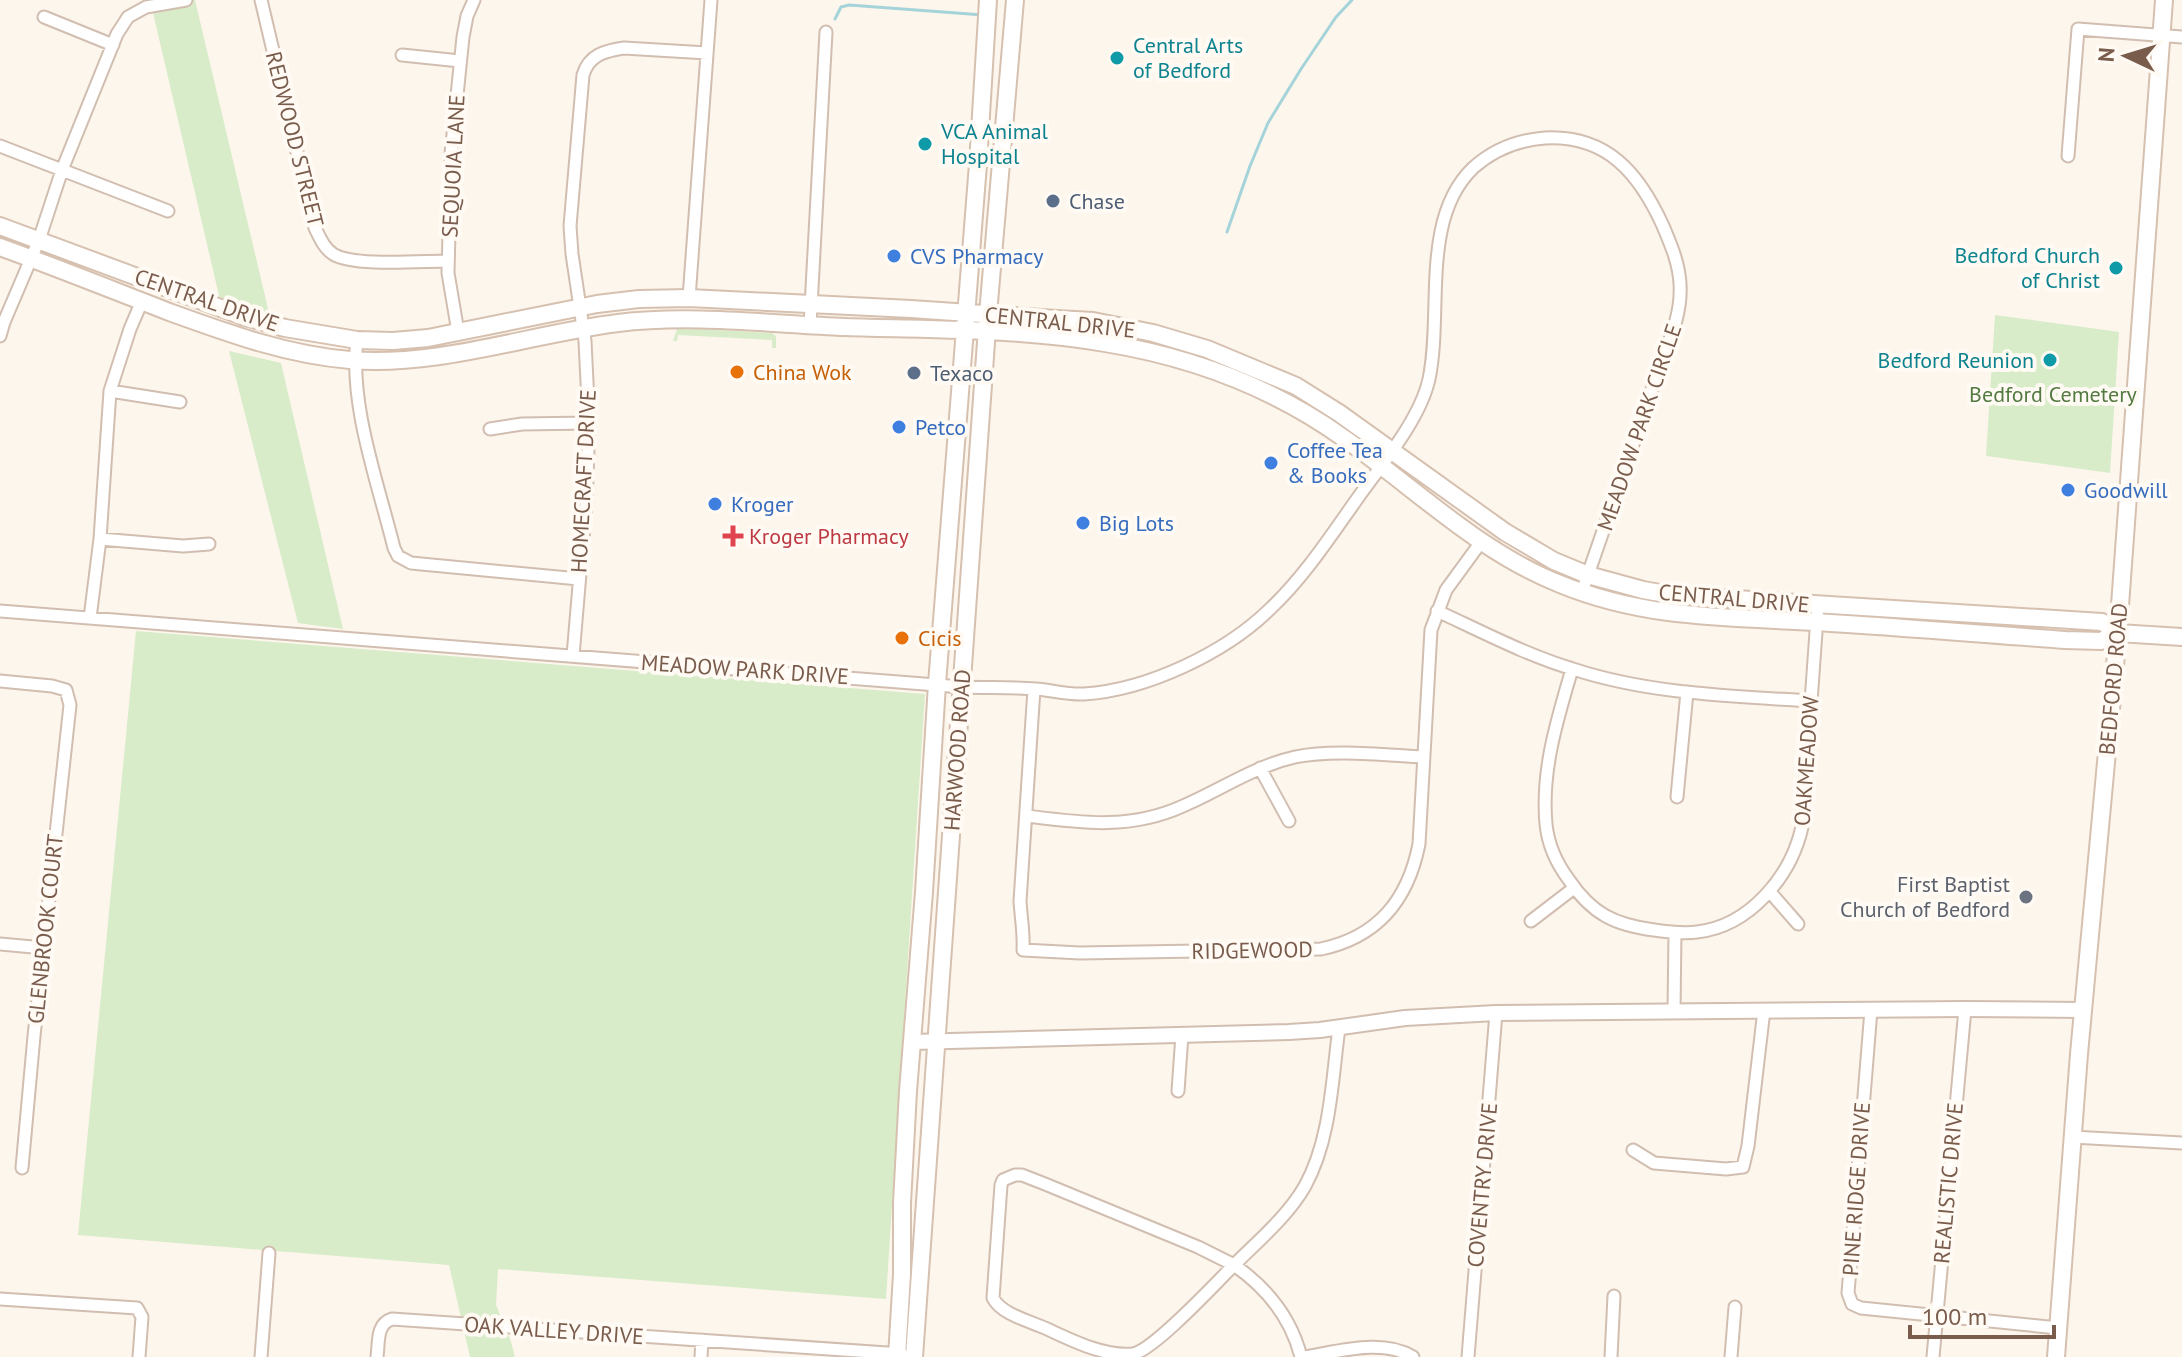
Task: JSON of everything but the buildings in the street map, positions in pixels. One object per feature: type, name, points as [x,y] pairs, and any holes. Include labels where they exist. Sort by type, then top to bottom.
[{"type":"main road","name":"HARWOOD ROAD","points":[[905,1356],[902,1203],[988,0]]},
{"type":"main road","name":"HARWOOD ROAD","points":[[905,1356],[937,1041],[988,314],[1015,0]]},
{"type":"main road","name":"BEDFORD ROAD","points":[[2056,1357],[2072,1137],[2118,633],[2164,0]]},
{"type":"main road","points":[[981,123],[1004,123]]},
{"type":"main road","name":"CENTRAL DRIVE","points":[[0,226],[242,316],[285,328],[357,340],[393,341],[458,332],[580,307],[639,299],[689,298],[1093,321],[1207,349],[1291,384],[1339,413],[1505,532],[1554,561],[1588,575],[1672,595],[2102,622],[2118,633]]},
{"type":"main road","name":"CENTRAL DRIVE","points":[[0,247],[254,342],[355,360],[437,356],[615,323],[682,318],[1064,337],[1137,350],[1207,368],[1307,413],[1481,542],[1556,583],[1604,600],[1679,615],[2101,641],[2118,633],[2182,637]]},
{"type":"main road","points":[[1137,350],[1142,331]]},
{"type":"main road","points":[[1282,401],[1291,384]]},
{"type":"main road","points":[[950,515],[974,516]]},
{"type":"street","points":[[0,336],[2,321],[39,240],[62,170],[113,45],[128,17],[146,7],[186,0]]},
{"type":"street","name":"REDWOOD STREET","points":[[261,0],[315,228],[323,245],[337,257],[355,261],[448,261]]},
{"type":"street","name":"SEQUOIA LANE","points":[[458,332],[448,273],[451,154],[460,61],[467,16],[474,0]]},
{"type":"street","points":[[689,298],[711,0]]},
{"type":"street","points":[[44,17],[113,45]]},
{"type":"street","points":[[2068,156],[2078,29],[2182,37]]},
{"type":"street","points":[[810,325],[826,32]]},
{"type":"street","name":"HOMECRAFT DRIVE","points":[[573,656],[586,503],[589,390],[570,226],[585,68],[599,53],[624,48],[707,53]]},
{"type":"street","points":[[402,55],[460,61]]},
{"type":"street","name":"MEADOW PARK CIRCLE","points":[[1392,451],[1416,411],[1429,381],[1440,234],[1450,200],[1459,186],[1471,170],[1486,158],[1521,141],[1563,137],[1581,141],[1612,155],[1636,178],[1659,217],[1677,263],[1681,301],[1673,334],[1582,592]]},
{"type":"street","points":[[0,146],[168,211]]},
{"type":"street","points":[[90,618],[100,539],[110,391],[142,301]]},
{"type":"street","points":[[357,340],[355,360],[359,409],[398,556],[411,563],[579,579]]},
{"type":"street","points":[[110,391],[180,402]]},
{"type":"street","points":[[490,429],[522,424],[589,423]]},
{"type":"street","name":"MEADOW PARK DRIVE","points":[[0,611],[1082,694],[1139,684],[1183,667],[1234,637],[1272,608],[1325,545],[1392,451]]},
{"type":"street","points":[[100,539],[183,546],[209,544]]},
{"type":"street","name":"RIDGEWOOD","points":[[1034,689],[1020,901],[1023,950],[1080,953],[1321,949],[1335,946],[1379,922],[1402,895],[1414,868],[1419,844],[1429,645],[1446,590],[1481,542]]},
{"type":"street","name":"OAKMEADOW","points":[[1572,669],[1549,750],[1546,814],[1551,846],[1561,869],[1574,888],[1601,915],[1618,923],[1675,933],[1718,927],[1742,915],[1770,892],[1798,843],[1802,827],[1818,604]]},
{"type":"street","points":[[1437,611],[1572,669],[1649,687],[1811,701]]},
{"type":"street","name":"GLENBROOK COURT","points":[[0,681],[66,690],[70,705],[22,1168]]},
{"type":"street","points":[[1677,797],[1687,692]]},
{"type":"street","points":[[1027,816],[1116,824],[1181,807],[1260,768],[1294,757],[1359,754],[1423,757]]},
{"type":"street","points":[[1260,768],[1289,821]]},
{"type":"street","points":[[1531,921],[1574,888]]},
{"type":"street","points":[[1770,892],[1798,924]]},
{"type":"street","points":[[1674,1011],[1675,933]]},
{"type":"street","points":[[0,944],[44,948]]},
{"type":"street","name":"REALISTIC DRIVE","points":[[1933,1357],[1965,1009]]},
{"type":"street","points":[[1633,1150],[1654,1163],[1726,1169],[1743,1167],[1764,1010]]},
{"type":"street","name":"PINE RIDGE DRIVE","points":[[1871,1010],[1849,1298],[1852,1304],[1861,1308],[2058,1328]]},
{"type":"street","points":[[912,1042],[1289,1032],[1405,1018],[1496,1013],[2083,1010]]},
{"type":"street","name":"COVENTRY DRIVE","points":[[1468,1357],[1496,1013]]},
{"type":"street","points":[[1339,1028],[1326,1122],[1306,1184],[1278,1221],[1234,1265],[1178,1320],[1143,1350],[1131,1354],[1106,1353],[1051,1331],[995,1303],[993,1298],[1001,1185],[1006,1177],[1022,1175],[1198,1247],[1234,1265],[1255,1280],[1276,1303],[1285,1316],[1302,1357],[1369,1348],[1397,1349],[1413,1357]]},
{"type":"street","points":[[1178,1091],[1182,1035]]},
{"type":"street","points":[[2072,1137],[2182,1143]]},
{"type":"street","points":[[261,1357],[269,1253]]},
{"type":"street","points":[[1611,1357],[1614,1296]]},
{"type":"street","points":[[0,1299],[137,1308],[142,1317],[139,1357]]},
{"type":"street","points":[[1731,1357],[1735,1307]]},
{"type":"street","name":"OAK VALLEY DRIVE","points":[[377,1357],[380,1329],[392,1319],[702,1340],[820,1353],[905,1356]]},
{"type":"street","points":[[701,1357],[702,1340]]},
{"type":"green space","points":[[150,0],[195,0],[270,317],[220,300]]},
{"type":"green space","name":"Bedford Cemetery","points":[[1995,315],[2119,332],[2110,473],[1986,456]]},
{"type":"green space","points":[[680,328],[772,333],[776,336],[776,348],[772,348],[772,340],[678,335],[677,341],[673,341]]},
{"type":"green space","points":[[229,351],[281,363],[343,629],[298,623]]},
{"type":"green space","points":[[136,631],[925,694],[886,1299],[498,1269],[496,1305],[515,1357],[470,1357],[449,1265],[78,1235]]},
{"type":"waterway","points":[[1227,232],[1268,123],[1336,17],[1352,0]]},
{"type":"waterway","points":[[835,19],[841,7],[849,5],[983,15]]},
{"type":"place","name":"Central Arts of Bedford","points":[[1117,58]]},
{"type":"place","name":"VCA Animal Hospital","points":[[925,144]]},
{"type":"place","name":"Chase","points":[[1053,201]]},
{"type":"place","name":"CVS Pharmacy","points":[[894,256]]},
{"type":"place","name":"Bedford Church of Christ","points":[[2116,268]]},
{"type":"place","name":"Bedford Reunion","points":[[2050,360]]},
{"type":"place","name":"China Wok","points":[[737,372]]},
{"type":"place","name":"Texaco","points":[[914,373]]},
{"type":"place","name":"Petco","points":[[899,427]]},
{"type":"place","name":"Coffee Tea & Books","points":[[1271,463]]},
{"type":"place","name":"Goodwill","points":[[2068,490]]},
{"type":"place","name":"Kroger","points":[[715,504]]},
{"type":"place","name":"Big Lots","points":[[1083,523]]},
{"type":"place","name":"Kroger Pharmacy","points":[[733,536]]},
{"type":"place","name":"Cicis","points":[[902,638]]},
{"type":"place","name":"First Baptist Church of Bedford","points":[[2026,897]]}]
